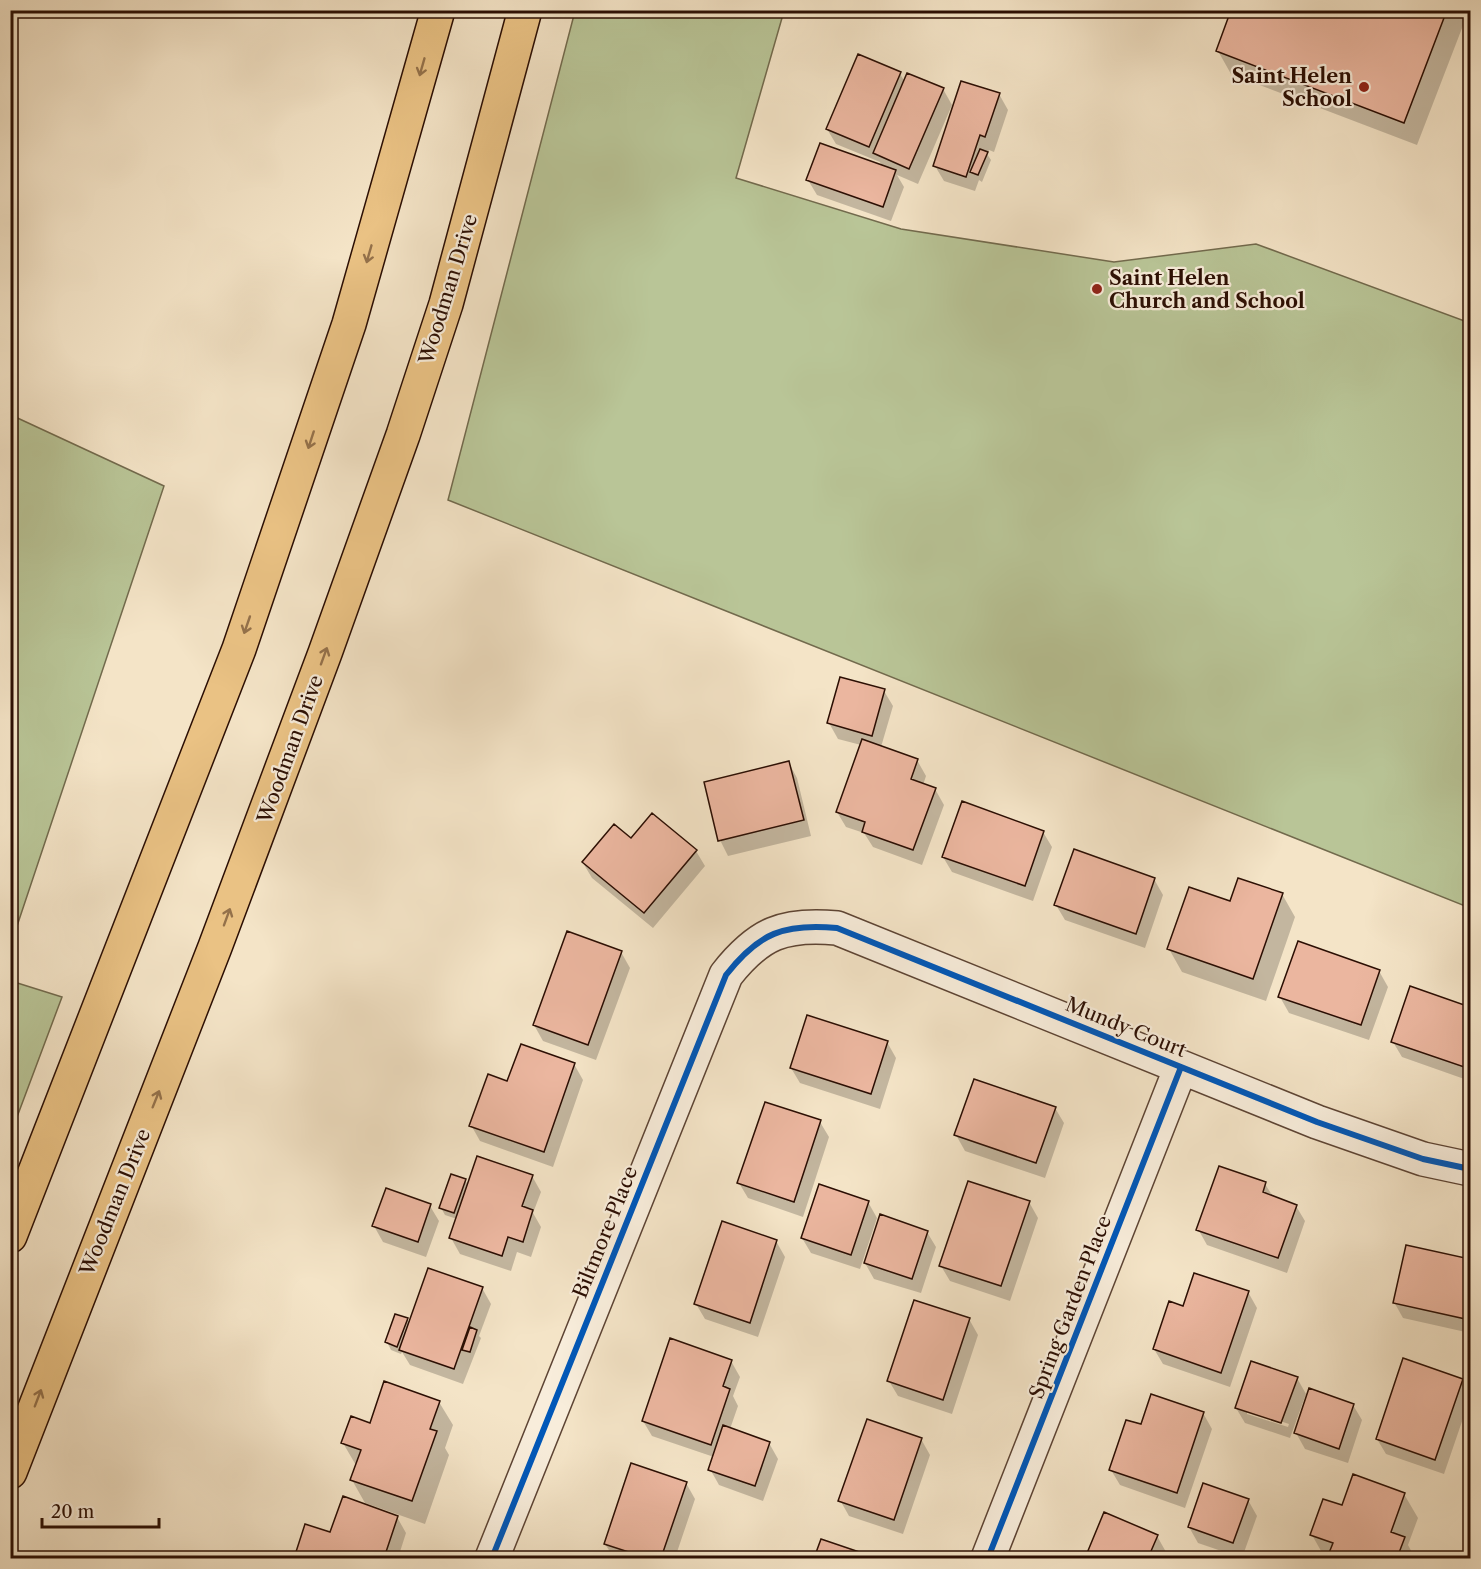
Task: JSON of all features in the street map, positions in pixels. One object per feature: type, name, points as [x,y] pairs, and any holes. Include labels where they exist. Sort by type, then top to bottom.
[{"type":"main road","points":[[10,1236],[242,638],[349,324],[438,10]]},
{"type":"main road","name":"Woodman Drive","points":[[10,1472],[215,947],[325,653],[402,435],[446,304],[525,10]]},
{"type":"street","name":"Mundy Court","points":[[770,934],[810,925],[837,928],[1317,1122],[1424,1159],[1470,1169]]},
{"type":"street","name":"Biltmore Place","points":[[492,1558],[726,975],[743,953],[770,934]]},
{"type":"street","name":"Spring Garden Place","points":[[988,1558],[1181,1067]]},
{"type":"green space","name":"Saint Helen Church and School","points":[[575,11],[784,11],[736,178],[901,229],[1114,262],[1256,244],[1470,323],[1470,908],[448,500]]},
{"type":"green space","points":[[11,415],[164,486],[11,944]]},
{"type":"green space","points":[[10,981],[62,997],[11,1133]]},
{"type":"building","name":"Saint Helen School","points":[[1231,10],[1447,10],[1404,123],[1216,51]]},
{"type":"building","points":[[858,54],[901,72],[869,147],[826,129]]},
{"type":"building","points":[[907,73],[944,88],[909,169],[873,153]]},
{"type":"building","points":[[961,81],[1000,93],[985,137],[980,135],[966,177],[933,166]]},
{"type":"building","points":[[820,143],[896,170],[883,207],[806,180]]},
{"type":"building","points":[[980,149],[988,152],[978,175],[970,172]]},
{"type":"building","points":[[840,677],[885,689],[872,736],[827,723]]},
{"type":"building","points":[[862,739],[918,759],[911,779],[936,788],[913,850],[862,832],[865,822],[836,812]]},
{"type":"building","points":[[789,761],[804,820],[718,841],[704,782]]},
{"type":"building","points":[[962,801],[1044,831],[1025,886],[942,857]]},
{"type":"building","points":[[652,813],[697,850],[644,913],[582,862],[614,824],[631,838]]},
{"type":"building","points":[[1074,849],[1155,878],[1136,934],[1054,905]]},
{"type":"building","points":[[1238,878],[1283,893],[1253,979],[1167,949],[1189,887],[1230,901]]},
{"type":"building","points":[[567,931],[622,951],[588,1045],[533,1025]]},
{"type":"building","points":[[1298,941],[1380,970],[1361,1025],[1278,997]]},
{"type":"building","points":[[1410,986],[1470,1007],[1470,1069],[1391,1042]]},
{"type":"building","points":[[807,1015],[888,1041],[871,1094],[790,1068]]},
{"type":"building","points":[[521,1044],[575,1063],[544,1152],[469,1126],[488,1074],[507,1081]]},
{"type":"building","points":[[974,1079],[1056,1107],[1036,1163],[954,1135]]},
{"type":"building","points":[[765,1102],[821,1120],[794,1202],[737,1183]]},
{"type":"building","points":[[477,1156],[533,1175],[522,1206],[533,1210],[523,1242],[508,1237],[502,1256],[449,1238]]},
{"type":"building","points":[[1219,1166],[1266,1182],[1263,1192],[1297,1205],[1278,1258],[1196,1230]]},
{"type":"building","points":[[451,1174],[466,1179],[454,1213],[439,1208]]},
{"type":"building","points":[[968,1181],[1030,1201],[1001,1286],[939,1266]]},
{"type":"building","points":[[819,1184],[869,1201],[851,1255],[801,1238]]},
{"type":"building","points":[[386,1188],[431,1204],[418,1242],[372,1226]]},
{"type":"building","points":[[880,1214],[928,1231],[912,1279],[864,1263]]},
{"type":"building","points":[[722,1221],[777,1240],[750,1323],[694,1304]]},
{"type":"building","points":[[1406,1245],[1470,1259],[1470,1320],[1393,1303]]},
{"type":"building","points":[[428,1268],[483,1287],[454,1369],[399,1350]]},
{"type":"building","points":[[1194,1273],[1249,1291],[1221,1373],[1153,1349],[1169,1301],[1183,1306]]},
{"type":"building","points":[[914,1300],[970,1318],[943,1400],[887,1381]]},
{"type":"building","points":[[395,1314],[408,1318],[397,1347],[385,1342]]},
{"type":"building","points":[[470,1327],[477,1330],[470,1352],[462,1350]]},
{"type":"building","points":[[670,1338],[732,1360],[723,1386],[730,1389],[711,1445],[642,1421]]},
{"type":"building","points":[[1403,1358],[1463,1379],[1435,1460],[1376,1439]]},
{"type":"building","points":[[1251,1361],[1298,1377],[1281,1423],[1235,1408]]},
{"type":"building","points":[[384,1381],[440,1401],[430,1429],[437,1431],[412,1501],[350,1480],[361,1450],[341,1443],[351,1416],[370,1423]]},
{"type":"building","points":[[1309,1388],[1354,1404],[1339,1449],[1294,1433]]},
{"type":"building","points":[[1151,1394],[1204,1412],[1177,1493],[1109,1470],[1126,1420],[1141,1424]]},
{"type":"building","points":[[867,1419],[922,1438],[894,1520],[838,1501]]},
{"type":"building","points":[[723,1425],[770,1442],[755,1486],[708,1470]]},
{"type":"building","points":[[631,1463],[687,1482],[661,1558],[647,1558],[604,1544]]},
{"type":"building","points":[[1353,1474],[1405,1493],[1391,1532],[1405,1537],[1397,1558],[1327,1558],[1333,1543],[1310,1535],[1323,1499],[1342,1505]]},
{"type":"building","points":[[1203,1483],[1249,1499],[1233,1543],[1188,1527]]},
{"type":"building","points":[[343,1496],[398,1516],[384,1558],[294,1558],[305,1524],[330,1532]]},
{"type":"building","points":[[1104,1512],[1158,1535],[1148,1558],[1085,1558]]},
{"type":"building","points":[[821,1539],[877,1558],[814,1558]]},
{"type":"cycle path","points":[[492,1558],[726,975],[750,949],[774,934],[802,927],[837,928],[1317,1122],[1423,1159],[1470,1169]]},
{"type":"cycle path","points":[[988,1558],[1181,1067]]},
{"type":"place","name":"Saint Helen School","points":[[1364,87]]},
{"type":"place","name":"Saint Helen Church and School","points":[[1097,289]]}]
